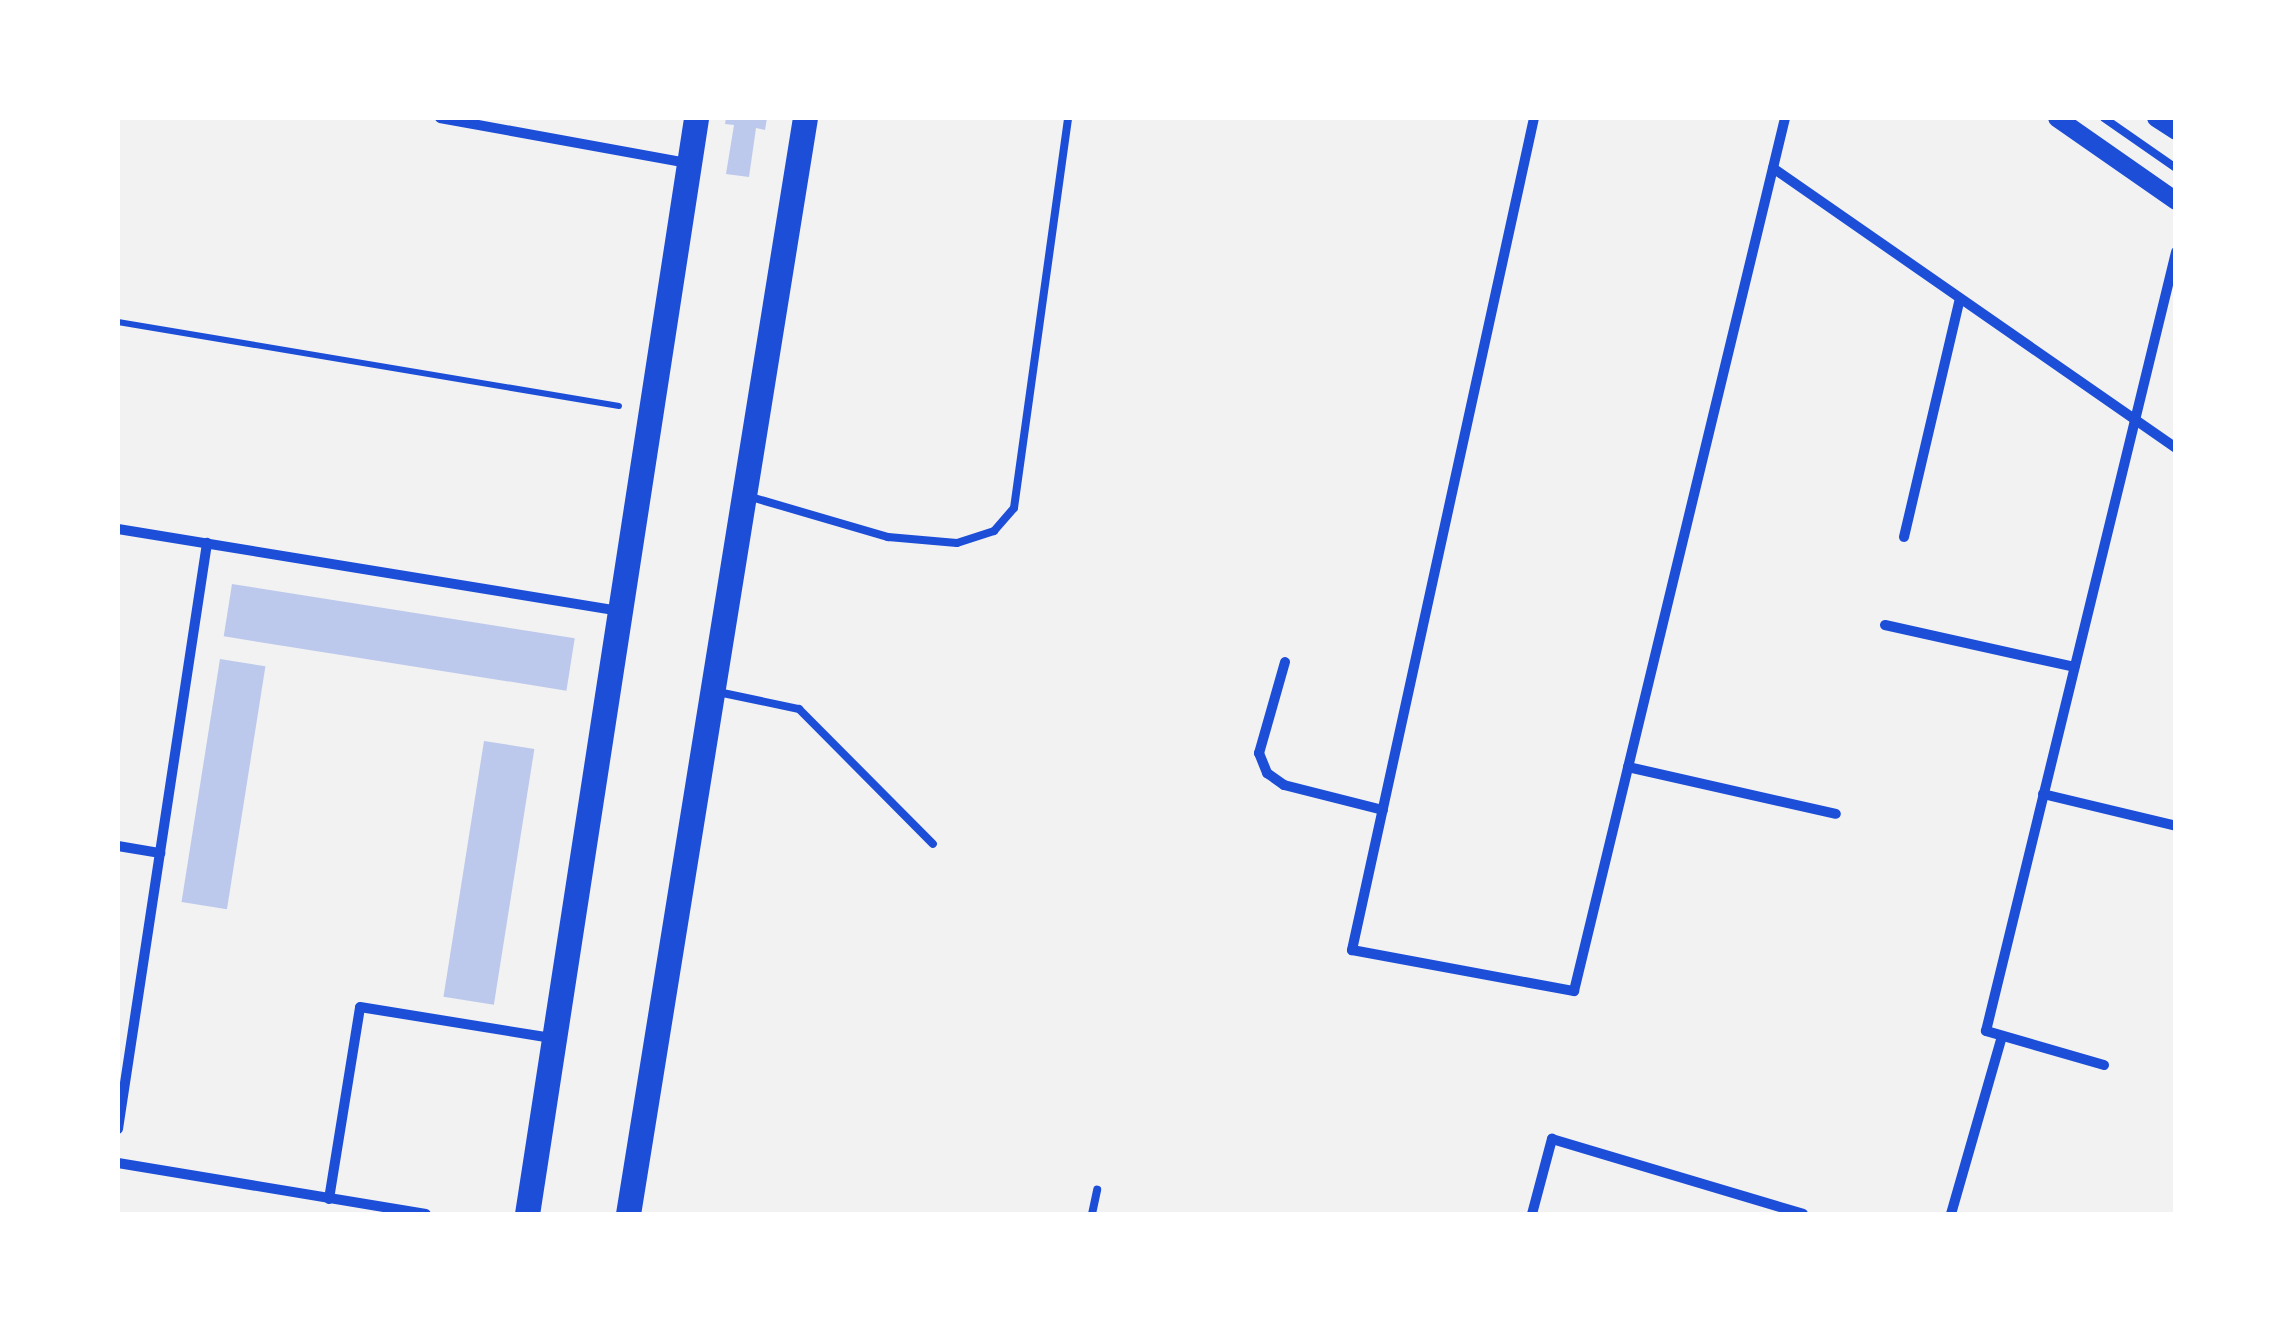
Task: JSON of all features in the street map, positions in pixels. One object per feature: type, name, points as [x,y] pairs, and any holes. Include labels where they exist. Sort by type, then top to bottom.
[{"type":"main road","points":[[528,1214],[696,118]]},
{"type":"main road","points":[[628,1214],[805,118]]},
{"type":"street","points":[[440,118],[690,163]]},
{"type":"street","points":[[1534,118],[1352,950],[1574,991],[1785,118]]},
{"type":"street","points":[[2057,118],[2176,201]]},
{"type":"street","points":[[2156,118],[2176,131]]},
{"type":"street","points":[[1773,168],[2176,448]]},
{"type":"street","points":[[2104,1065],[2001,1040],[1986,1031],[2176,252]]},
{"type":"street","points":[[1904,537],[1960,299]]},
{"type":"street","points":[[118,529],[620,611]]},
{"type":"street","points":[[118,1129],[206,543]]},
{"type":"street","points":[[1885,625],[2074,668]]},
{"type":"street","points":[[1284,662],[1260,754],[1267,772],[1284,785],[1383,810]]},
{"type":"street","points":[[1628,766],[1836,814]]},
{"type":"street","points":[[2043,794],[2176,826]]},
{"type":"street","points":[[118,846],[160,852]]},
{"type":"street","points":[[329,1199],[360,1007],[553,1038]]},
{"type":"street","points":[[1951,1214],[2001,1040]]},
{"type":"street","points":[[1532,1214],[1552,1139],[1803,1214]]},
{"type":"street","points":[[118,1163],[426,1214]]},
{"type":"lane","points":[[746,496],[888,537],[956,542],[994,531],[1004,519],[1022,476],[1068,118]]},
{"type":"lane","points":[[2104,118],[2176,168]]},
{"type":"lane","points":[[714,690],[799,709],[933,844]]},
{"type":"lane","points":[[1092,1214],[1097,1190]]},
{"type":"path","points":[[118,322],[650,411]]},
{"type":"building","points":[[726,118],[767,118],[765,130],[756,128],[749,177],[726,174],[734,125],[725,124]]},
{"type":"building","points":[[232,584],[575,638],[566,691],[224,636]]},
{"type":"building","points":[[220,659],[265,666],[227,909],[182,902]]},
{"type":"building","points":[[484,741],[534,749],[494,1005],[443,997]]}]
